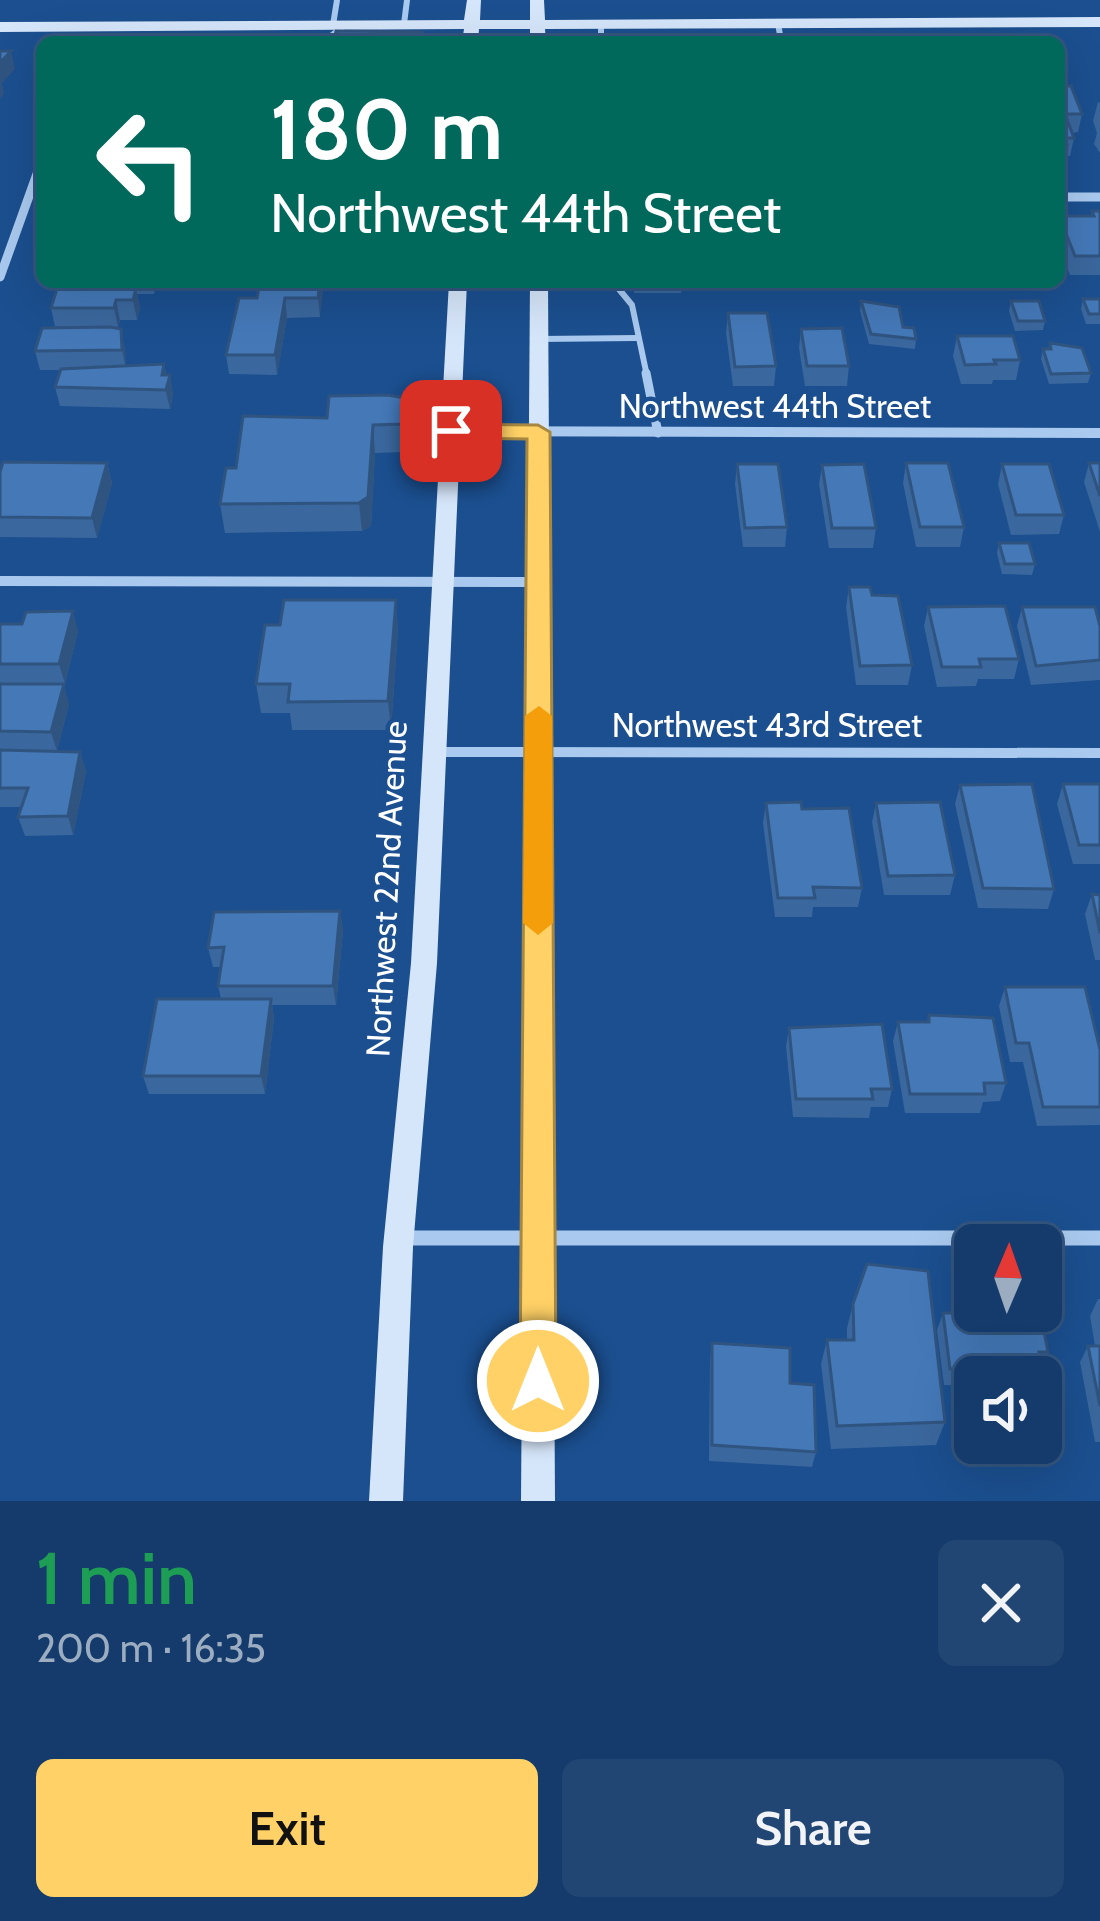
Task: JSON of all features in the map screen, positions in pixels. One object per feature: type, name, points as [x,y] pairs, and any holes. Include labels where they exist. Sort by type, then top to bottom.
[{"type":"main road","points":[[470,36],[474,0]]},
{"type":"main road","points":[[537,0],[538,36]]},
{"type":"main road","points":[[0,27],[87,34],[471,23],[1100,22]]},
{"type":"main road","name":"Northwest 22nd Avenue","points":[[386,1501],[399,1238],[424,963],[458,288]]},
{"type":"main road","points":[[538,288],[538,1501]]},
{"type":"street","points":[[0,277],[36,177]]},
{"type":"street","points":[[1065,197],[1100,197]]},
{"type":"street","name":"Northwest 44th Street","points":[[451,431],[1100,433]]},
{"type":"street","points":[[0,581],[539,582]]},
{"type":"street","name":"Northwest 43rd Street","points":[[433,752],[1100,752]]},
{"type":"street","points":[[399,1238],[1100,1238]]},
{"type":"lane","points":[[329,36],[339,25],[337,0]]},
{"type":"lane","points":[[404,24],[407,0]]},
{"type":"lane","points":[[601,23],[601,36]]},
{"type":"lane","points":[[778,23],[780,36]]},
{"type":"lane","points":[[618,288],[632,305],[658,433]]},
{"type":"lane","points":[[539,339],[637,338]]},
{"type":"building","points":[[336,31],[422,32],[421,36],[335,36]]},
{"type":"building","points":[[1065,86],[1071,86],[1082,114],[1065,114]]},
{"type":"building","points":[[1065,114],[1074,138],[1065,138]]},
{"type":"building","points":[[1092,211],[1100,211],[1100,256],[1075,256],[1065,231],[1065,216],[1094,216]]},
{"type":"building","points":[[57,288],[136,289],[133,300],[116,300],[114,308],[51,308]]},
{"type":"building","points":[[259,288],[319,288],[318,298],[285,298],[275,355],[226,355],[239,298],[257,298]]},
{"type":"building","points":[[1083,299],[1100,299],[1100,314],[1089,314]]},
{"type":"building","points":[[861,301],[899,307],[903,327],[914,328],[916,339],[871,334]]},
{"type":"building","points":[[1011,301],[1039,301],[1045,321],[1018,321]]},
{"type":"building","points":[[728,313],[767,313],[776,366],[735,367]]},
{"type":"building","points":[[42,328],[121,329],[122,350],[35,351]]},
{"type":"building","points":[[842,328],[849,366],[807,366],[801,329]]},
{"type":"building","points":[[957,336],[1013,336],[1020,360],[965,365]]},
{"type":"building","points":[[1050,343],[1082,348],[1091,373],[1051,374],[1043,349],[1051,349]]},
{"type":"building","points":[[164,364],[162,375],[170,375],[166,390],[55,387],[61,369]]},
{"type":"building","points":[[329,396],[405,398],[403,424],[373,425],[368,497],[359,503],[220,504],[226,468],[236,468],[243,416],[327,418]]},
{"type":"building","points":[[3,462],[107,463],[92,518],[0,517]]},
{"type":"building","points":[[906,463],[948,463],[964,527],[920,527]]},
{"type":"building","points":[[1089,463],[1100,463],[1100,496]]},
{"type":"building","points":[[737,464],[778,464],[787,527],[745,528]]},
{"type":"building","points":[[864,464],[876,528],[832,528],[822,465]]},
{"type":"building","points":[[1002,464],[1049,464],[1064,515],[1016,515]]},
{"type":"building","points":[[999,543],[1029,543],[1035,564],[1005,564]]},
{"type":"building","points":[[849,587],[870,587],[872,595],[898,596],[912,665],[860,666]]},
{"type":"building","points":[[284,600],[396,600],[388,701],[288,702],[290,684],[256,684],[265,625],[280,625]]},
{"type":"building","points":[[1005,606],[1019,659],[979,659],[981,667],[942,667],[928,607]]},
{"type":"building","points":[[1022,607],[1095,607],[1100,660],[1036,666]]},
{"type":"building","points":[[73,611],[59,664],[0,664],[0,624],[22,624],[26,612]]},
{"type":"building","points":[[0,684],[64,684],[51,732],[0,731]]},
{"type":"building","points":[[0,750],[80,752],[68,816],[18,817],[28,788],[0,788]]},
{"type":"building","points":[[1032,784],[1054,889],[983,888],[960,785]]},
{"type":"building","points":[[1063,784],[1100,784],[1100,845],[1079,845]]},
{"type":"building","points":[[801,802],[802,809],[849,808],[862,888],[813,887],[815,898],[778,898],[766,803]]},
{"type":"building","points":[[940,802],[955,875],[888,876],[876,803]]},
{"type":"building","points":[[1092,894],[1100,895],[1100,933]]},
{"type":"building","points":[[340,911],[333,986],[218,986],[224,947],[208,948],[214,912]]},
{"type":"building","points":[[1005,987],[1085,987],[1100,1050],[1100,1107],[1043,1107],[1029,1043],[1016,1043]]},
{"type":"building","points":[[157,999],[271,999],[261,1076],[143,1076]]},
{"type":"building","points":[[929,1015],[993,1018],[1006,1083],[984,1083],[985,1094],[910,1094],[898,1022],[929,1022]]},
{"type":"building","points":[[882,1024],[892,1089],[871,1089],[873,1099],[796,1099],[789,1028]]},
{"type":"building","points":[[867,1264],[928,1271],[945,1422],[837,1426],[827,1340],[854,1340],[853,1304]]},
{"type":"building","points":[[943,1313],[954,1313],[954,1332],[1044,1332],[1048,1352],[1039,1352],[1040,1356],[954,1356],[954,1369],[950,1369]]},
{"type":"building","points":[[712,1343],[790,1348],[790,1383],[814,1385],[816,1452],[712,1445]]},
{"type":"building","points":[[1088,1346],[1100,1346],[1100,1406]]},
{"type":"slow traffic","points":[[538,923],[539,716]]},
{"type":"route","points":[[451,431],[538,432],[538,1381]]}]
